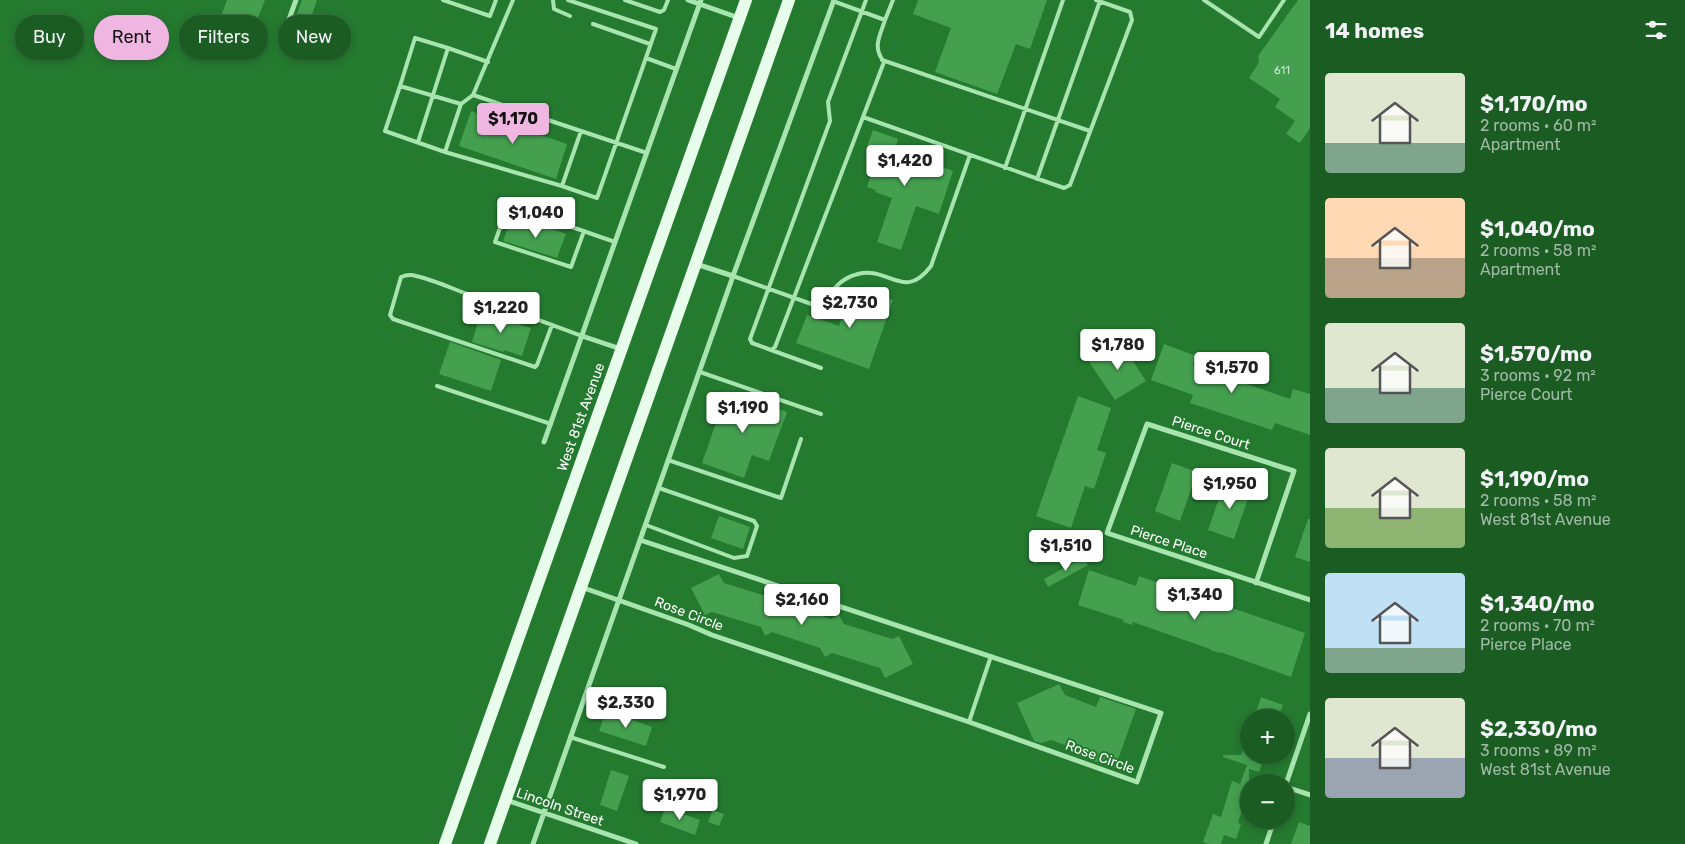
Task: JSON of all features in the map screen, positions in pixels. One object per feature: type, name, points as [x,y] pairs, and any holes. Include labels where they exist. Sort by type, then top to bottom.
[{"type":"main road","name":"West 81st Avenue","points":[[445,844],[746,0]]},
{"type":"main road","points":[[490,844],[789,0]]},
{"type":"street","points":[[291,15],[296,0]]},
{"type":"street","points":[[688,0],[700,2],[740,18]]},
{"type":"street","points":[[533,844],[733,276],[833,1]]},
{"type":"street","points":[[544,442],[700,2]]},
{"type":"street","points":[[696,263],[733,276]]},
{"type":"street","points":[[582,336],[621,349]]},
{"type":"street","name":"Pierce Court","points":[[1107,533],[1147,424],[1294,471],[1256,583]]},
{"type":"street","name":"Pierce Place","points":[[1107,533],[1310,600]]},
{"type":"street","name":"Rose Circle","points":[[581,587],[712,635],[969,722],[1138,782],[1161,712],[640,540]]},
{"type":"street","points":[[1290,774],[1310,714]]},
{"type":"street","points":[[1295,789],[1310,795]]},
{"type":"street","name":"Lincoln Street","points":[[506,800],[636,844]]},
{"type":"street","points":[[1266,844],[1271,829]]},
{"type":"lane","points":[[443,0],[490,16],[496,0]]},
{"type":"lane","points":[[445,152],[461,104],[473,95],[513,0]]},
{"type":"lane","points":[[553,0],[554,9],[570,16]]},
{"type":"lane","points":[[488,62],[416,38],[384,131],[445,152],[562,186],[596,198],[656,30],[568,0]]},
{"type":"lane","points":[[625,0],[660,12],[664,10],[668,0]]},
{"type":"lane","points":[[821,368],[752,343],[750,339],[830,121],[828,102],[866,0]]},
{"type":"lane","points":[[771,350],[774,348],[884,62],[877,54],[877,44],[893,0]]},
{"type":"lane","points":[[1005,168],[1063,0]]},
{"type":"lane","points":[[1204,0],[1259,37],[1284,0]]},
{"type":"lane","points":[[833,1],[885,20]]},
{"type":"lane","points":[[862,118],[1036,179],[1064,188],[1070,185],[1132,20],[1130,12],[1098,1],[1036,179]]},
{"type":"lane","points":[[593,24],[650,44]]},
{"type":"lane","points":[[418,142],[448,48]]},
{"type":"lane","points":[[646,58],[676,69]]},
{"type":"lane","points":[[882,60],[1090,131]]},
{"type":"lane","points":[[400,86],[461,104]]},
{"type":"lane","points":[[473,95],[647,153]]},
{"type":"lane","points":[[562,186],[582,131]]},
{"type":"lane","points":[[733,276],[817,306],[824,301],[838,284],[860,273],[870,272],[904,283],[914,281],[931,266],[970,155]]},
{"type":"lane","points":[[584,231],[571,268],[495,242],[508,205],[584,231],[615,242]]},
{"type":"lane","points":[[552,325],[535,367],[393,319],[390,315],[401,277],[416,275],[582,336]]},
{"type":"lane","points":[[700,372],[821,414]]},
{"type":"lane","points":[[437,386],[550,424]]},
{"type":"lane","points":[[668,460],[781,498],[801,439]]},
{"type":"lane","points":[[646,525],[734,558],[746,556],[757,526],[754,521],[659,488]]},
{"type":"lane","points":[[969,722],[991,656]]},
{"type":"lane","points":[[570,738],[664,767]]},
{"type":"building","points":[[227,0],[265,0],[259,15],[221,15]]},
{"type":"building","points":[[302,0],[317,0],[312,15],[297,15]]},
{"type":"building","points":[[918,0],[1047,0],[1030,49],[1016,44],[997,94],[935,72],[951,28],[913,14]]},
{"type":"building","points":[[1298,0],[1310,0],[1310,128],[1300,143],[1286,134],[1295,121],[1275,107],[1280,99],[1249,78],[1259,62],[1258,56]]},
{"type":"building","points":[[471,111],[567,144],[556,179],[459,146]]},
{"type":"building","points":[[873,130],[898,139],[894,151],[953,171],[939,214],[916,206],[901,250],[877,242],[892,198],[867,187],[879,151],[867,147]]},
{"type":"building","points":[[510,222],[536,231],[538,224],[566,234],[557,258],[503,241]]},
{"type":"building","points":[[853,286],[893,300],[869,369],[796,343],[807,315],[839,326]]},
{"type":"building","points":[[481,312],[531,328],[522,356],[472,342]]},
{"type":"building","points":[[450,342],[501,360],[491,391],[439,374]]},
{"type":"building","points":[[1121,342],[1146,381],[1115,400],[1089,362]]},
{"type":"building","points":[[1164,344],[1196,356],[1193,365],[1290,399],[1293,389],[1310,394],[1310,435],[1275,423],[1272,430],[1190,403],[1193,395],[1151,380]]},
{"type":"building","points":[[727,391],[787,412],[769,461],[752,455],[744,478],[702,463]]},
{"type":"building","points":[[1078,396],[1111,408],[1097,450],[1106,453],[1094,489],[1085,486],[1071,528],[1036,516]]},
{"type":"building","points":[[1172,463],[1197,472],[1180,521],[1155,511]]},
{"type":"building","points":[[1225,481],[1251,490],[1234,539],[1208,530]]},
{"type":"building","points":[[719,516],[750,527],[743,549],[711,538]]},
{"type":"building","points":[[1308,519],[1310,519],[1310,562],[1295,557]]},
{"type":"building","points":[[1071,533],[1076,543],[1035,564],[1031,555]]},
{"type":"building","points":[[1084,557],[1088,565],[1048,587],[1044,579]]},
{"type":"building","points":[[1089,570],[1136,586],[1139,576],[1305,633],[1291,677],[1133,622],[1132,625],[1123,622],[1124,620],[1078,605]]},
{"type":"building","points":[[719,574],[724,583],[772,598],[779,594],[783,603],[831,619],[839,615],[844,624],[892,639],[899,636],[913,664],[885,678],[880,668],[832,653],[825,657],[820,648],[772,632],[765,636],[761,627],[712,612],[705,615],[691,588]]},
{"type":"building","points":[[1059,684],[1065,695],[1096,707],[1100,697],[1136,709],[1115,768],[1079,756],[1081,751],[1051,740],[1042,743],[1034,741],[1017,703]]},
{"type":"building","points":[[1261,697],[1283,705],[1282,709],[1257,709]]},
{"type":"building","points":[[606,711],[652,727],[646,746],[599,731]]},
{"type":"building","points":[[1223,755],[1240,755],[1240,763],[1223,757]]},
{"type":"building","points":[[1244,764],[1262,764],[1259,772],[1249,769],[1249,774],[1244,774],[1247,765]]},
{"type":"building","points":[[611,770],[629,776],[617,811],[600,805]]},
{"type":"building","points":[[1232,781],[1240,784],[1240,816],[1238,823],[1240,827],[1236,839],[1224,835],[1221,844],[1203,842],[1213,814],[1221,817]]},
{"type":"building","points":[[665,808],[700,820],[695,835],[660,822]]},
{"type":"building","points":[[713,810],[724,814],[719,826],[708,822]]},
{"type":"building","points":[[1299,822],[1310,826],[1310,844],[1291,844]]}]
